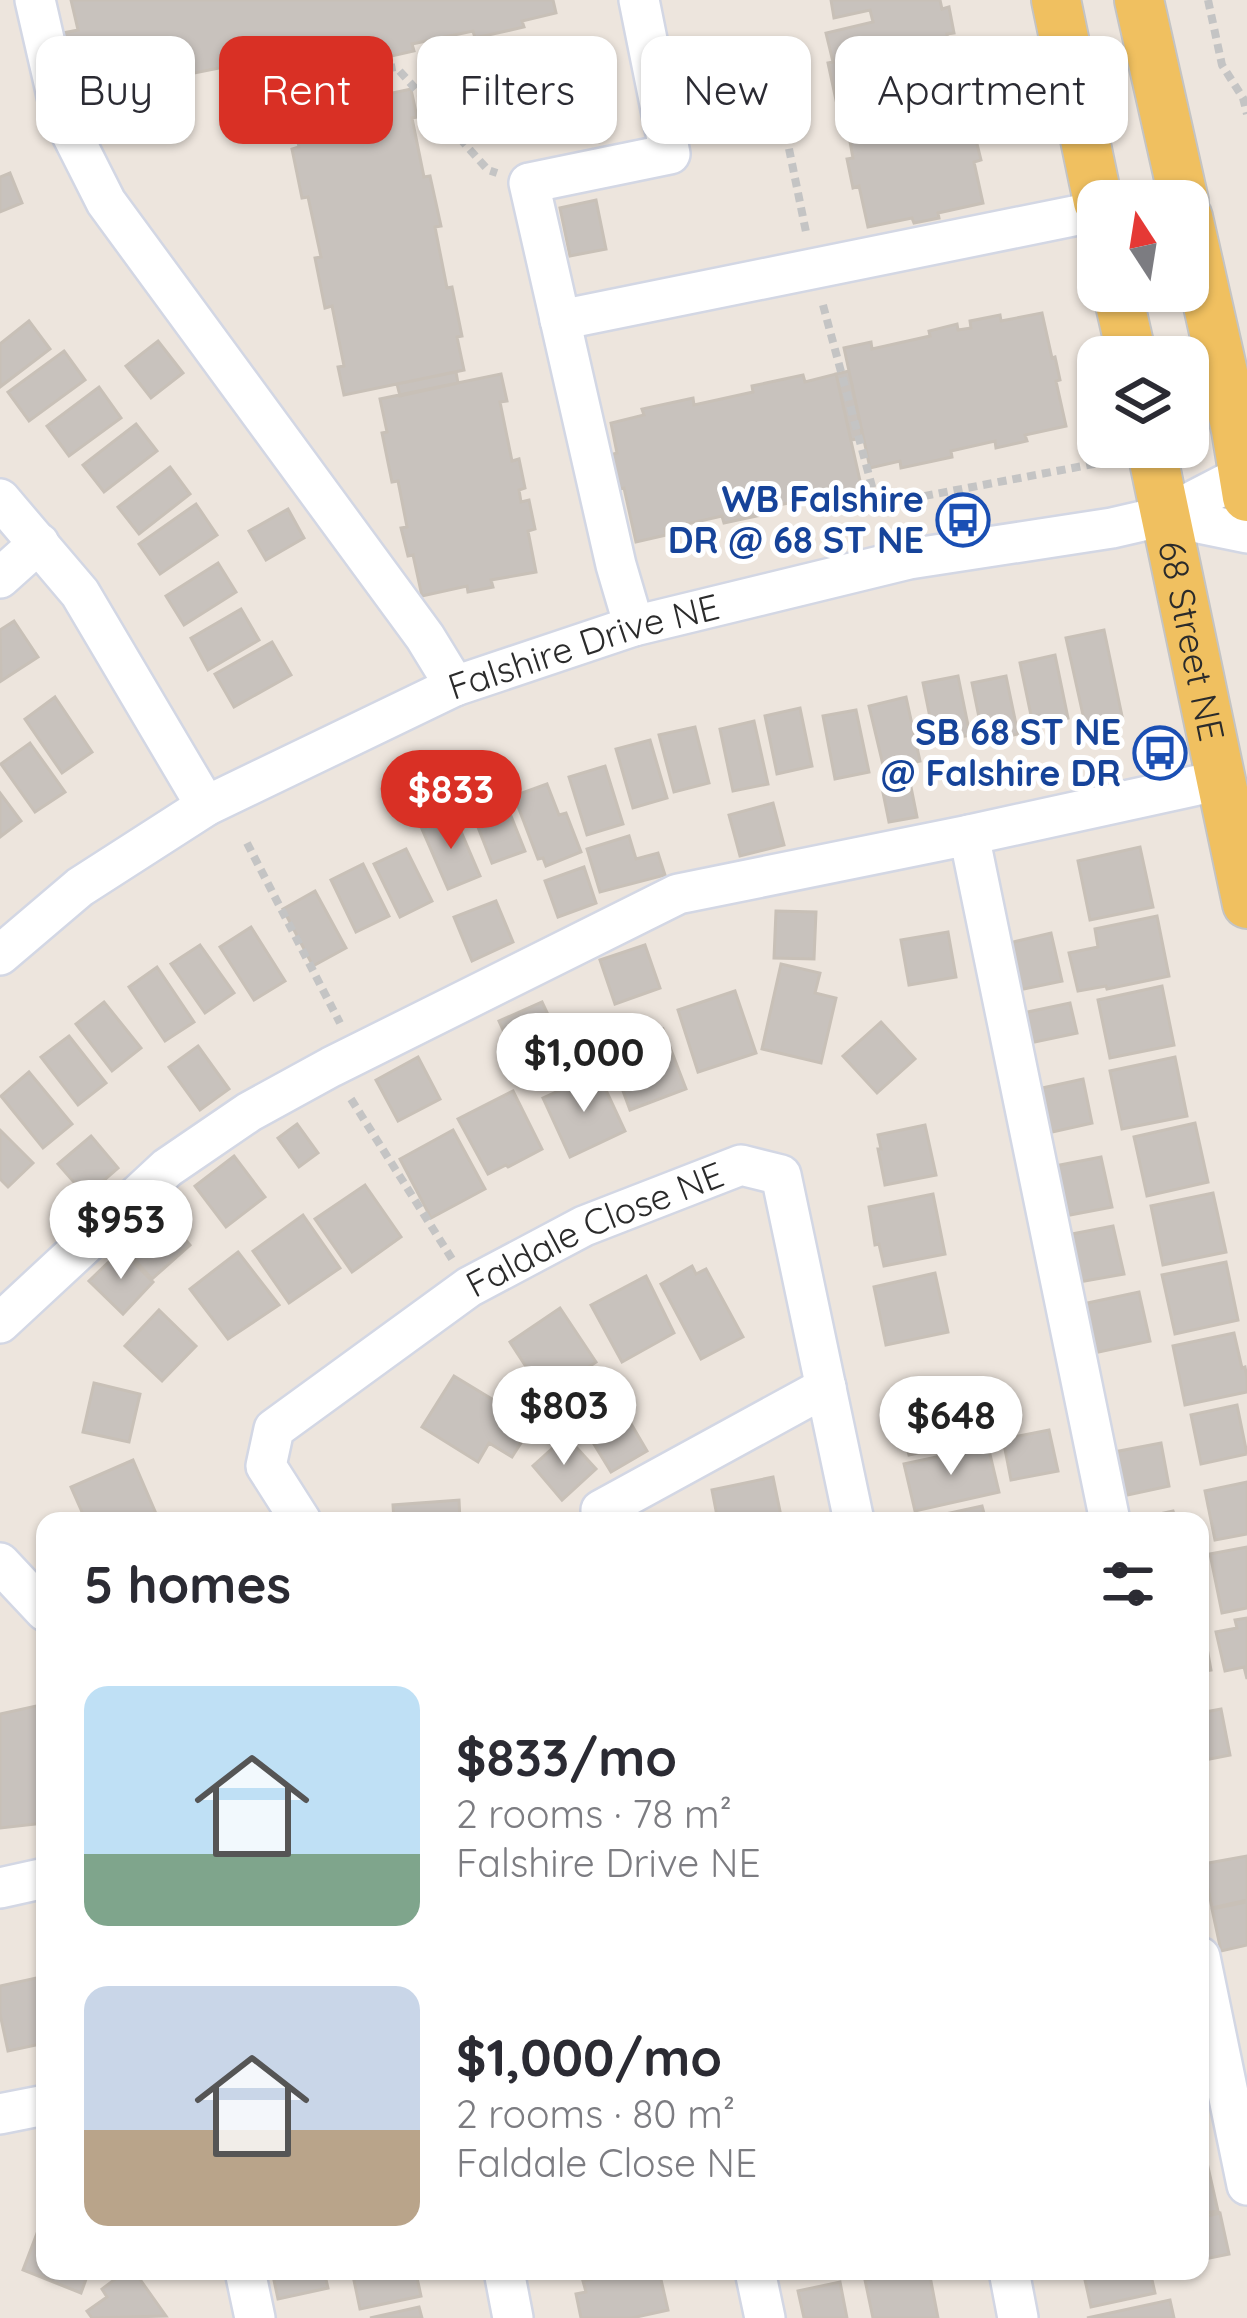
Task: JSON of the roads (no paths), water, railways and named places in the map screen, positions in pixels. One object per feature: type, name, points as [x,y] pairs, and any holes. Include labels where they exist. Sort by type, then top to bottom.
[{"type":"main road","points":[[1056,0],[1093,180]]},
{"type":"main road","points":[[1139,0],[1179,180]]},
{"type":"main road","points":[[1209,312],[1246,481]]},
{"type":"main road","name":"68 Street NE","points":[[1155,468],[1247,904]]},
{"type":"street","points":[[35,0],[61,113],[106,202],[425,637],[455,686]]},
{"type":"street","points":[[634,626],[529,183],[670,154],[639,0]]},
{"type":"street","points":[[560,320],[814,270],[1077,211]]},
{"type":"street","points":[[1165,516],[1246,481]]},
{"type":"street","points":[[0,499],[80,593],[206,806]]},
{"type":"street","points":[[1165,516],[1247,533]]},
{"type":"street","name":"Falshire Drive NE","points":[[0,955],[80,886],[206,806],[455,686],[634,626],[909,560],[1165,516]]},
{"type":"street","points":[[0,578],[39,543]]},
{"type":"street","points":[[0,1323],[167,1168],[249,1112],[678,894],[1221,780]]},
{"type":"street","points":[[969,835],[1108,1512]]},
{"type":"street","name":"Faldale Close NE","points":[[295,1512],[266,1466],[274,1429],[469,1287],[584,1226],[741,1165],[782,1175],[852,1512]]},
{"type":"street","points":[[601,1512],[826,1387]]},
{"type":"street","points":[[0,1563],[36,1601]]},
{"type":"street","points":[[0,1888],[36,1880]]},
{"type":"street","points":[[1209,2001],[1247,2185]]},
{"type":"street","points":[[0,2114],[36,2107]]},
{"type":"street","points":[[247,2280],[255,2318]]},
{"type":"street","points":[[506,2280],[514,2318]]},
{"type":"street","points":[[757,2280],[765,2318]]},
{"type":"street","points":[[1011,2280],[1018,2318]]},
{"type":"place","name":"WB Falshire DR @ 68 ST NE","points":[[963,520]]},
{"type":"place","name":"SB 68 ST NE @ Falshire DR","points":[[1160,753]]}]
